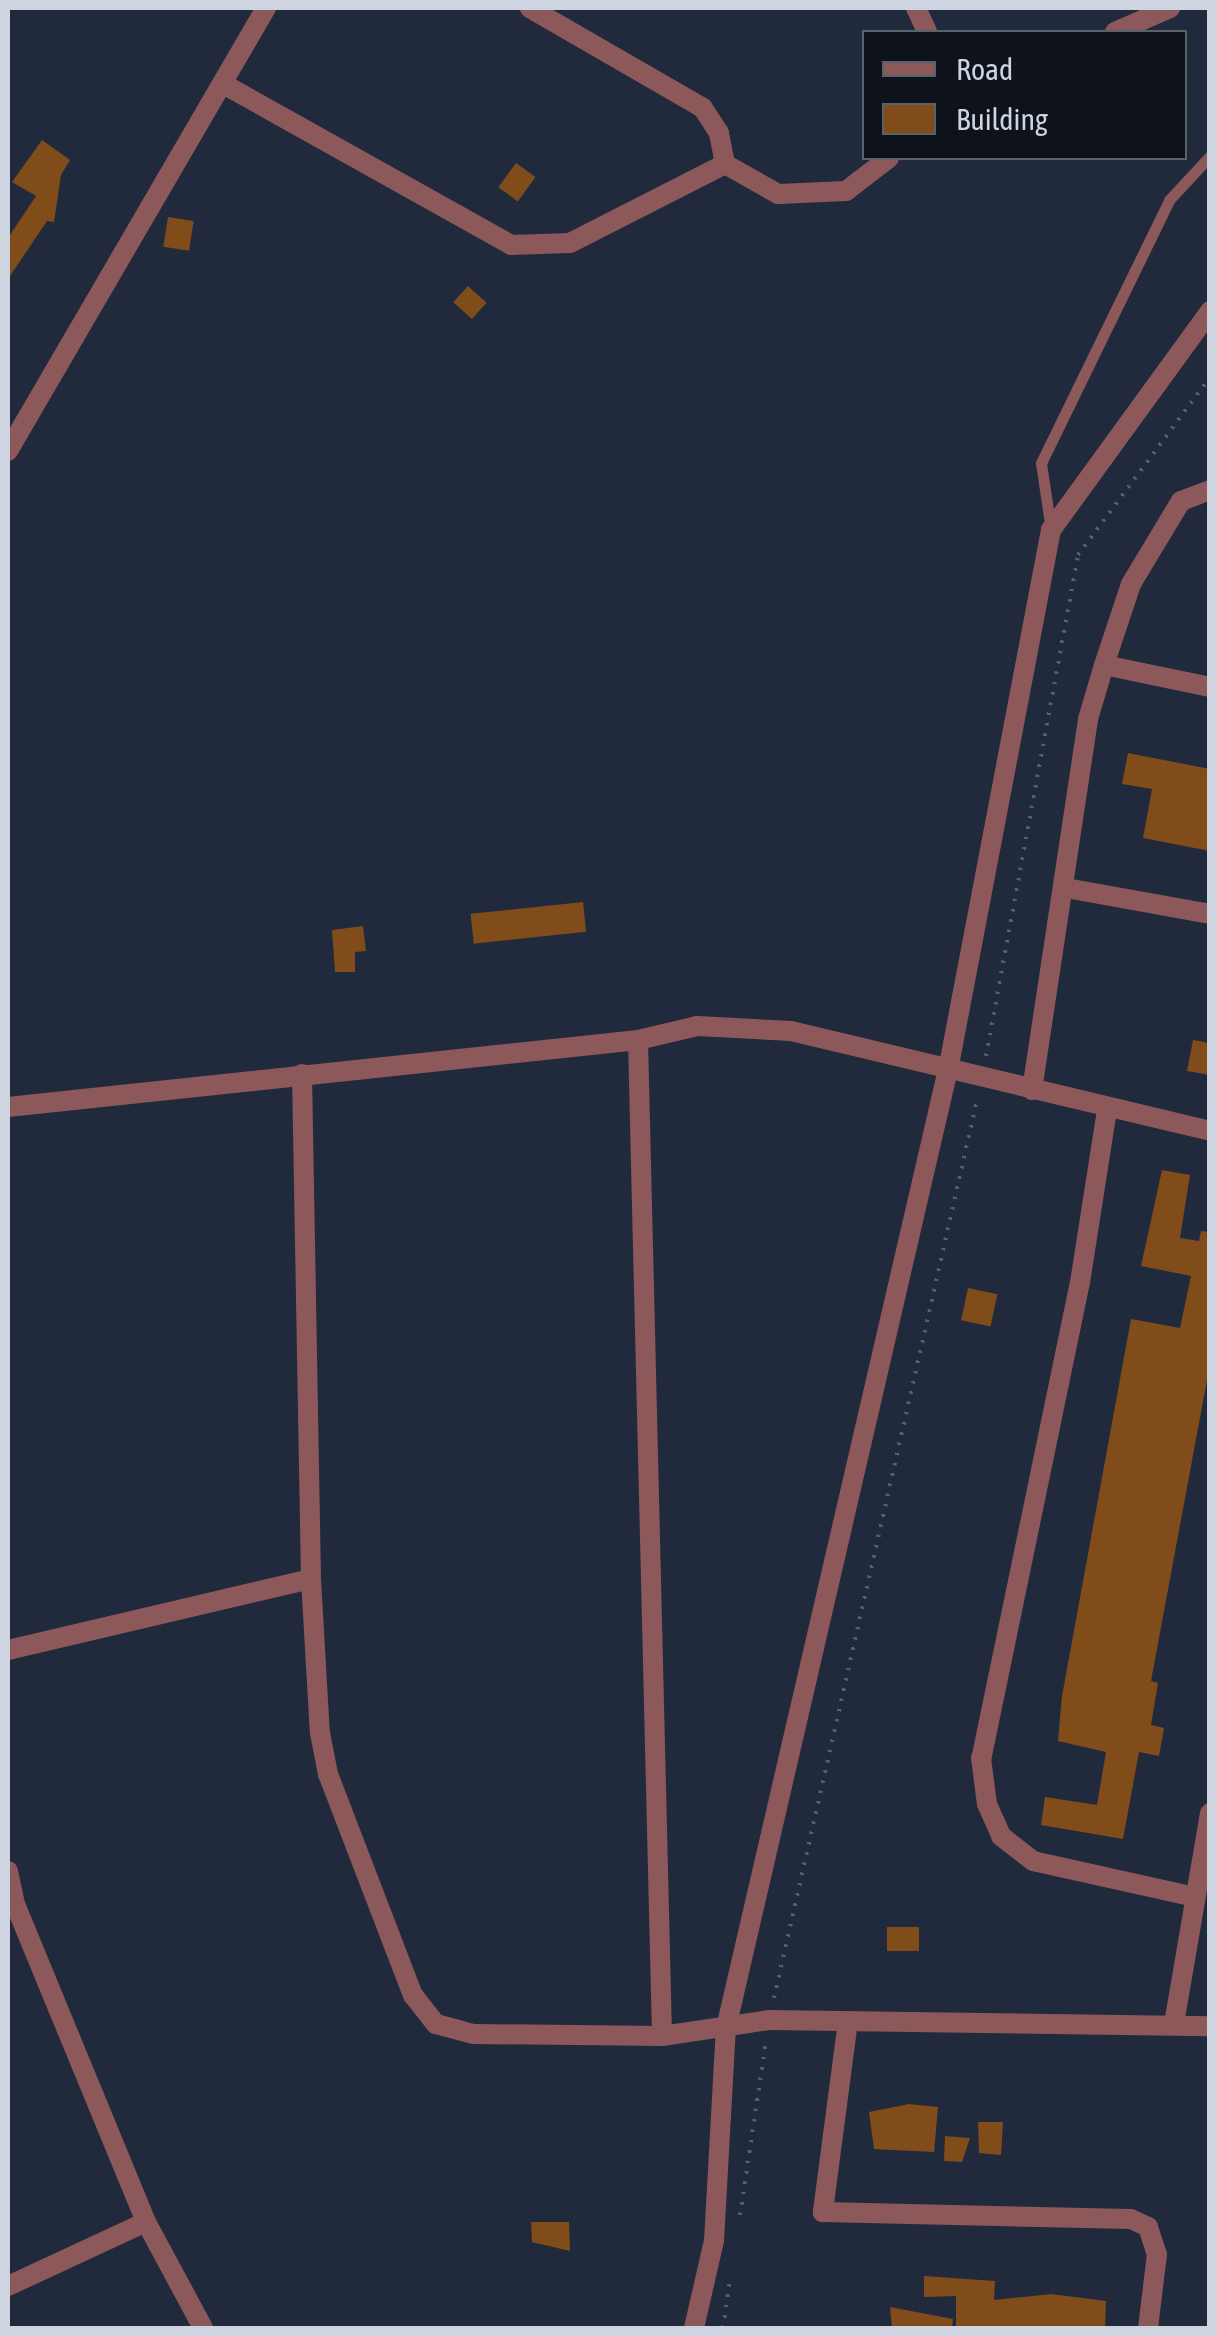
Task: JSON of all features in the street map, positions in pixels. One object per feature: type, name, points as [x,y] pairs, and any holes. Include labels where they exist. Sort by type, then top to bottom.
[{"type":"street","points":[[8,452],[225,85],[266,8]]},
{"type":"street","points":[[530,8],[702,108],[718,133],[725,164],[778,194],[846,191],[886,160]]},
{"type":"street","points":[[1120,30],[1169,8]]},
{"type":"street","points":[[225,85],[512,245],[570,243],[725,164]]},
{"type":"street","points":[[694,2328],[714,2242],[726,2028],[950,1065],[1051,530],[1210,311]]},
{"type":"street","points":[[1032,1090],[1066,888],[1088,718],[1131,584],[1182,501],[1210,490]]},
{"type":"street","points":[[1104,665],[1210,687]]},
{"type":"street","points":[[1066,888],[1210,914]]},
{"type":"street","points":[[8,1106],[638,1040],[697,1026],[791,1031],[950,1065],[1107,1110],[1210,1131]]},
{"type":"street","points":[[638,1040],[662,2036]]},
{"type":"street","points":[[302,1074],[311,1579],[328,1774],[424,2009],[436,2024],[474,2034],[662,2036],[769,2020],[1210,2026]]},
{"type":"street","points":[[1107,1110],[1034,1516],[982,1758],[987,1804],[1001,1836],[1033,1861],[1195,1896]]},
{"type":"street","points":[[8,1650],[311,1579]]},
{"type":"street","points":[[1174,2024],[1210,1813]]},
{"type":"street","points":[[8,1872],[11,1906],[146,2222],[204,2328]]},
{"type":"street","points":[[848,2021],[824,2212],[1131,2219],[1148,2227],[1157,2254],[1148,2328]]},
{"type":"street","points":[[8,2286],[146,2222]]},
{"type":"lane","points":[[1051,530],[1040,463],[1169,200],[1210,156]]},
{"type":"path","points":[[738,2232],[769,2020],[983,1074],[1078,555],[1210,377]]},
{"type":"path","points":[[723,2328],[732,2271]]},
{"type":"building","points":[[42,140],[70,160],[61,175],[54,222],[47,221],[8,279],[8,238],[36,196],[12,182]]},
{"type":"building","points":[[516,163],[535,177],[518,201],[498,187]]},
{"type":"building","points":[[168,217],[194,221],[189,251],[163,247]]},
{"type":"building","points":[[468,286],[487,303],[472,319],[453,302]]},
{"type":"building","points":[[1128,753],[1210,769],[1210,851],[1143,838],[1152,789],[1122,784]]},
{"type":"building","points":[[583,902],[586,932],[474,944],[471,914]]},
{"type":"building","points":[[363,926],[366,951],[355,952],[355,972],[335,972],[332,930]]},
{"type":"building","points":[[1193,1040],[1210,1043],[1210,1075],[1187,1071]]},
{"type":"building","points":[[1162,1170],[1190,1175],[1180,1238],[1199,1241],[1201,1231],[1210,1232],[1210,1364],[1151,1681],[1158,1683],[1151,1725],[1164,1728],[1159,1756],[1139,1752],[1123,1839],[1041,1825],[1045,1797],[1097,1805],[1106,1752],[1058,1741],[1062,1696],[1131,1319],[1180,1328],[1191,1276],[1141,1266]]},
{"type":"building","points":[[968,1288],[997,1294],[990,1327],[961,1320]]},
{"type":"building","points":[[887,1927],[919,1927],[919,1951],[887,1951]]},
{"type":"building","points":[[909,2104],[938,2107],[934,2152],[874,2149],[869,2112]]},
{"type":"building","points":[[978,2122],[1003,2122],[1001,2155],[979,2153]]},
{"type":"building","points":[[945,2136],[970,2138],[962,2162],[944,2161]]},
{"type":"building","points":[[531,2222],[569,2222],[570,2251],[532,2242]]},
{"type":"building","points":[[924,2276],[995,2281],[994,2300],[1051,2294],[1106,2301],[1105,2328],[956,2328],[956,2296],[924,2297]]},
{"type":"building","points":[[890,2307],[953,2319],[952,2328],[892,2328]]}]
